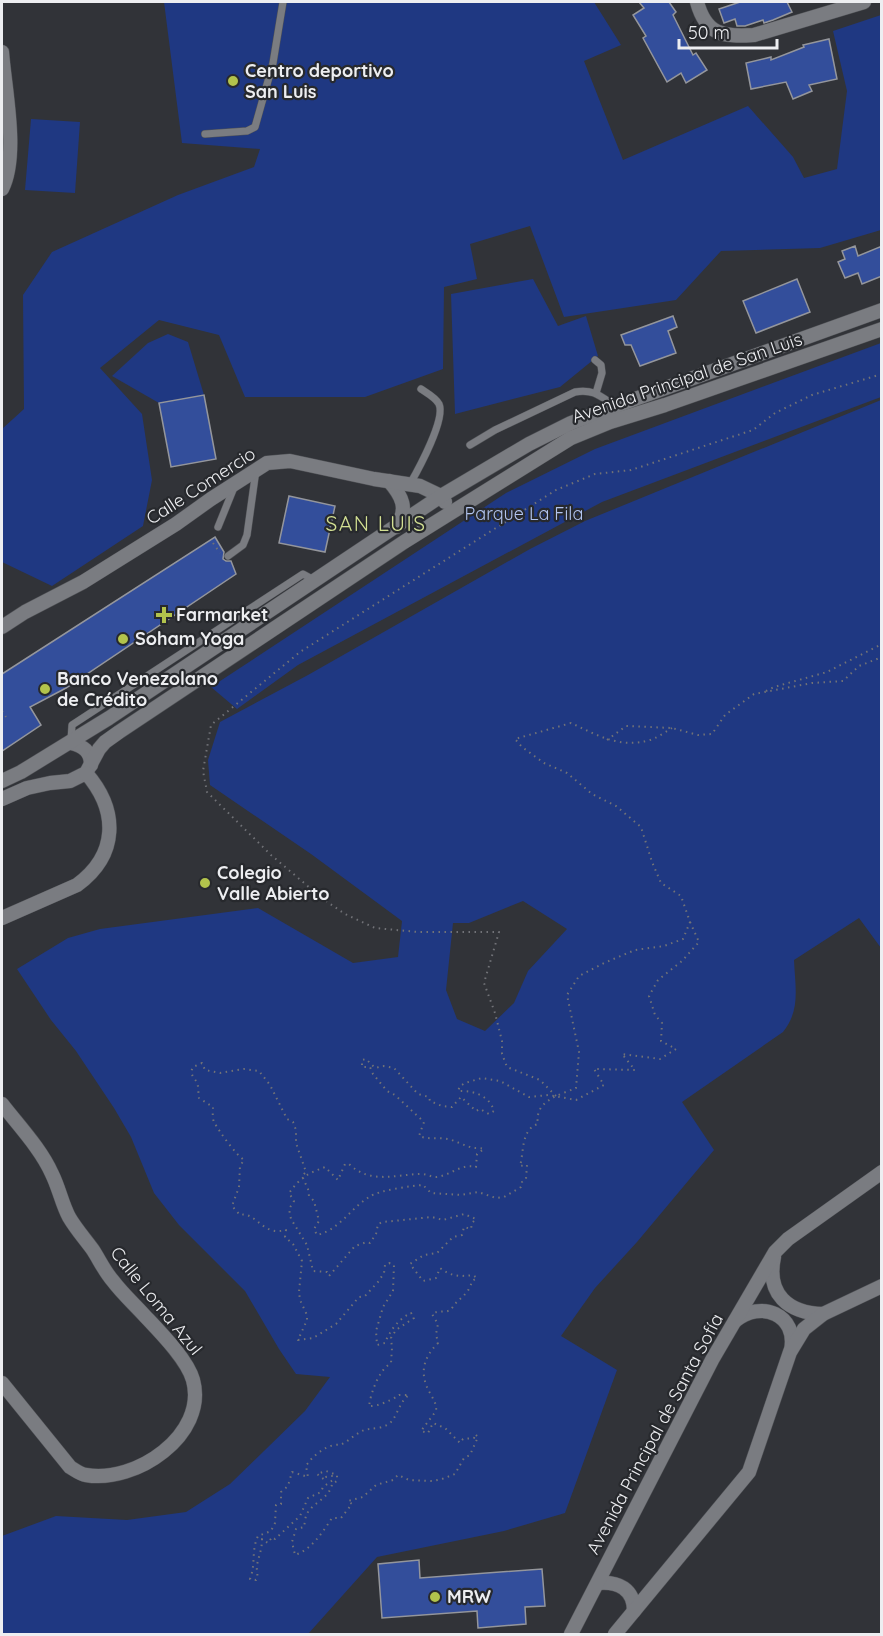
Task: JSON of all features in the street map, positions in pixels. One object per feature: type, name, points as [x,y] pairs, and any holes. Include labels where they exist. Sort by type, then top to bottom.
[{"type":"street","points":[[697,2],[700,14],[710,26],[722,35],[735,36],[754,35],[864,2]]},
{"type":"street","points":[[2,52],[11,147],[9,168],[2,189]]},
{"type":"street","name":"Avenida Principal de San Luis","points":[[2,781],[71,743],[441,496],[529,444],[571,423],[615,406],[882,310]]},
{"type":"street","name":"Avenida Principal de San Luis","points":[[89,769],[105,742],[119,732],[305,607],[571,438],[610,422],[882,329]]},
{"type":"street","name":"Calle Comercio","points":[[2,627],[83,582],[176,524],[267,463],[290,461],[420,486],[441,496]]},
{"type":"street","points":[[489,467],[483,478],[484,481],[487,484],[499,483]]},
{"type":"street","points":[[389,481],[399,492],[403,502],[402,519],[395,528]]},
{"type":"street","points":[[434,524],[444,513],[446,507],[441,496]]},
{"type":"street","points":[[2,918],[77,885],[86,879],[102,859],[110,835],[110,820],[89,769],[87,750],[71,743]]},
{"type":"street","points":[[2,800],[38,784],[70,782],[89,769]]},
{"type":"street","name":"Calle Loma Azul","points":[[2,1104],[42,1156],[52,1173],[68,1215],[113,1281],[156,1327],[186,1365],[193,1381],[194,1395],[188,1426],[164,1452],[126,1471],[97,1476],[83,1475],[70,1467],[6,1400],[2,1383]]},
{"type":"street","name":"Avenida Principal de Santa Sofía","points":[[571,1635],[732,1324],[775,1252],[788,1239],[882,1172]]},
{"type":"street","points":[[775,1252],[772,1283],[779,1296],[796,1310],[824,1314]]},
{"type":"street","points":[[790,1352],[804,1329],[824,1314],[882,1286]]},
{"type":"street","points":[[615,1635],[749,1472],[792,1343],[791,1335],[782,1319],[773,1312],[750,1311],[732,1324]]},
{"type":"street","points":[[598,1583],[612,1582],[621,1585],[631,1597],[634,1611]]},
{"type":"lane","points":[[205,134],[247,131],[255,127],[273,63],[283,2]]},
{"type":"lane","points":[[595,360],[601,365],[602,373],[596,393]]},
{"type":"lane","points":[[410,484],[430,446],[440,409],[439,403],[421,389]]},
{"type":"lane","points":[[470,445],[495,430],[575,392],[596,393],[615,406]]},
{"type":"lane","points":[[228,556],[243,545],[247,535],[256,470]]},
{"type":"lane","points":[[218,527],[236,483]]},
{"type":"path","points":[[556,1096],[540,1080],[507,1066],[502,1054],[502,1041],[495,1013],[484,983],[499,932],[418,932],[375,928],[345,914],[323,899],[271,855],[207,792],[203,771],[211,725],[300,652],[556,490],[595,474],[631,470],[753,430],[775,413],[812,395],[882,374]]},
{"type":"path","points":[[763,693],[774,687],[827,672],[882,644]]},
{"type":"path","points":[[606,740],[626,726],[672,728],[698,735],[712,734],[725,715],[754,694],[812,683],[843,681],[859,666],[882,657]]},
{"type":"path","points":[[2,711],[6,717]]},
{"type":"path","points":[[302,1176],[306,1172],[296,1143],[294,1122],[287,1119],[270,1085],[259,1071],[244,1069],[220,1073],[205,1070],[202,1063],[193,1067],[192,1077],[197,1084],[199,1098],[213,1107],[215,1124],[228,1140],[234,1153],[244,1160],[240,1166],[238,1187],[232,1206],[240,1215],[250,1216],[257,1223],[274,1232],[286,1230],[285,1237],[293,1245],[302,1261],[299,1292],[307,1320],[298,1340],[313,1338],[336,1324],[359,1297],[365,1296],[378,1282],[384,1273],[385,1265],[389,1263],[394,1264],[393,1291],[382,1307],[376,1331],[377,1345],[385,1343],[387,1336],[404,1316],[411,1313],[414,1318],[410,1323],[396,1330],[390,1338],[393,1348],[391,1363],[383,1368],[371,1394],[369,1406],[373,1407],[399,1395],[409,1395],[404,1398],[392,1421],[388,1424],[368,1429],[340,1445],[334,1444],[326,1447],[309,1460],[306,1466],[308,1477],[292,1472],[288,1486],[281,1492],[281,1504],[276,1505],[275,1523],[271,1531],[258,1536],[255,1542],[252,1554],[254,1565],[250,1579],[256,1580],[258,1576],[256,1568],[262,1554],[262,1539],[268,1543],[272,1537],[275,1539],[300,1516],[309,1498],[321,1492],[323,1487],[333,1480],[332,1476],[326,1477],[325,1480],[317,1474],[330,1472],[337,1475],[337,1481],[332,1484],[332,1489],[310,1509],[304,1527],[296,1529],[292,1542],[295,1555],[303,1552],[312,1544],[332,1518],[341,1518],[352,1504],[348,1501],[363,1497],[376,1485],[393,1480],[398,1475],[409,1480],[433,1481],[455,1474],[464,1458],[470,1455],[478,1437],[475,1434],[474,1438],[463,1439],[459,1443],[445,1428],[433,1423],[428,1433],[421,1431],[436,1412],[434,1400],[425,1383],[423,1367],[430,1351],[438,1343],[436,1334],[438,1324],[432,1314],[436,1311],[446,1313],[451,1310],[468,1292],[472,1281],[477,1278],[473,1275],[460,1277],[446,1273],[440,1268],[436,1278],[423,1281],[410,1264],[424,1255],[437,1253],[453,1237],[462,1235],[464,1227],[471,1229],[476,1219],[464,1214],[443,1220],[432,1217],[383,1222],[378,1224],[376,1234],[370,1243],[354,1246],[329,1276],[327,1272],[313,1271],[307,1245],[291,1219],[289,1209],[294,1202],[289,1193],[302,1176],[325,1167],[338,1180],[345,1164],[375,1177],[393,1178],[423,1174],[438,1177],[450,1174],[461,1167],[476,1167],[477,1154],[484,1149],[469,1147],[450,1140],[426,1139],[419,1136],[424,1122],[395,1095],[387,1091],[370,1067],[362,1067],[362,1060],[366,1059],[375,1068],[382,1066],[394,1068],[418,1094],[429,1097],[430,1101],[452,1107],[460,1097],[476,1111],[480,1109],[489,1114],[494,1111],[493,1107],[484,1096],[458,1091],[460,1086],[482,1078],[500,1081],[529,1096],[556,1096],[576,1100],[604,1085],[594,1069],[635,1070],[622,1054],[660,1059],[676,1048],[661,1041],[662,1023],[655,1015],[649,996],[658,980],[682,962],[699,942],[681,896],[661,883],[641,827],[616,806],[591,794],[567,773],[544,763],[515,739],[571,723],[606,740],[627,743],[651,740],[672,728]]},
{"type":"path","points":[[302,1176],[318,1212],[319,1221],[314,1229],[317,1235],[329,1231],[359,1204],[381,1191],[423,1185],[431,1193],[461,1195],[478,1192],[496,1198],[517,1191],[526,1179],[527,1166],[520,1166],[527,1133],[532,1126],[538,1124],[536,1116],[540,1108],[556,1096],[576,1088],[579,1052],[567,995],[579,976],[635,950],[664,946],[682,939],[690,922]]},
{"type":"green space","points":[[164,2],[594,2],[621,45],[584,61],[623,160],[748,106],[793,157],[804,178],[837,169],[847,91],[833,31],[881,15],[881,230],[820,248],[721,251],[676,300],[564,317],[530,226],[470,244],[477,279],[444,287],[443,369],[365,397],[245,397],[219,335],[159,320],[100,368],[142,414],[152,480],[143,526],[52,586],[2,562],[2,429],[24,409],[23,295],[52,252],[178,195],[254,167],[260,149],[182,143]]},
{"type":"green space","points":[[31,119],[80,122],[75,193],[25,190]]},
{"type":"green space","points":[[533,279],[558,326],[586,316],[598,356],[560,387],[455,414],[451,294]]},
{"type":"green space","points":[[168,334],[188,342],[204,395],[159,403],[112,376],[148,343]]},
{"type":"green space","name":"Parque La Fila","points":[[881,343],[881,397],[602,502],[298,665],[237,709],[211,687],[506,493],[595,449]]},
{"type":"green space","points":[[881,400],[881,948],[859,918],[794,960],[795,1006],[789,1024],[783,1032],[682,1102],[714,1150],[595,1288],[561,1336],[617,1370],[565,1513],[504,1531],[377,1557],[308,1634],[2,1634],[2,1536],[56,1516],[127,1520],[186,1512],[230,1484],[305,1411],[330,1377],[296,1374],[245,1291],[179,1225],[154,1193],[131,1137],[114,1108],[17,969],[68,938],[100,929],[258,908],[353,963],[398,957],[402,921],[311,854],[210,785],[208,760],[220,722],[308,675],[530,549],[585,521]],"holes":[[[523,901],[567,929],[528,971],[514,1003],[485,1031],[457,1019],[446,990],[453,923],[469,923]]]},
{"type":"building","points":[[639,2],[669,2],[676,12],[673,15],[693,55],[696,53],[707,70],[686,83],[681,73],[667,82],[643,38],[646,36],[633,15],[644,8]]},
{"type":"building","points":[[740,2],[787,2],[792,12],[764,23],[763,20],[737,26],[735,19],[724,23],[719,9]]},
{"type":"building","points":[[829,39],[837,79],[809,85],[812,91],[793,99],[786,82],[751,89],[746,63],[771,57],[771,60],[804,47],[803,45]]},
{"type":"building","points":[[855,246],[858,256],[882,246],[882,276],[862,284],[858,273],[845,278],[838,262],[845,259],[842,251]]},
{"type":"building","points":[[797,279],[810,312],[756,333],[743,301]]},
{"type":"building","points":[[673,316],[677,327],[668,331],[676,353],[640,366],[631,345],[625,345],[621,335]]},
{"type":"building","points":[[204,395],[216,459],[171,467],[159,403]]},
{"type":"building","points":[[289,496],[335,506],[325,552],[279,543]]},
{"type":"building","points":[[215,537],[224,552],[223,559],[231,561],[236,574],[66,688],[30,707],[41,725],[2,751],[2,674]]},
{"type":"building","points":[[419,1560],[420,1578],[542,1569],[545,1606],[525,1607],[526,1624],[478,1628],[477,1611],[382,1618],[378,1564]]},
{"type":"place","name":"Centro deportivo San Luis","points":[[233,81]]},
{"type":"place","name":"Farmarket","points":[[164,615]]},
{"type":"place","name":"Soham Yoga","points":[[123,639]]},
{"type":"place","name":"Banco Venezolano de Crédito","points":[[45,689]]},
{"type":"place","name":"Colegio Valle Abierto","points":[[205,883]]},
{"type":"place","name":"MRW","points":[[435,1597]]},
{"type":"district","name":"SAN LUIS","points":[[376,524]]}]
